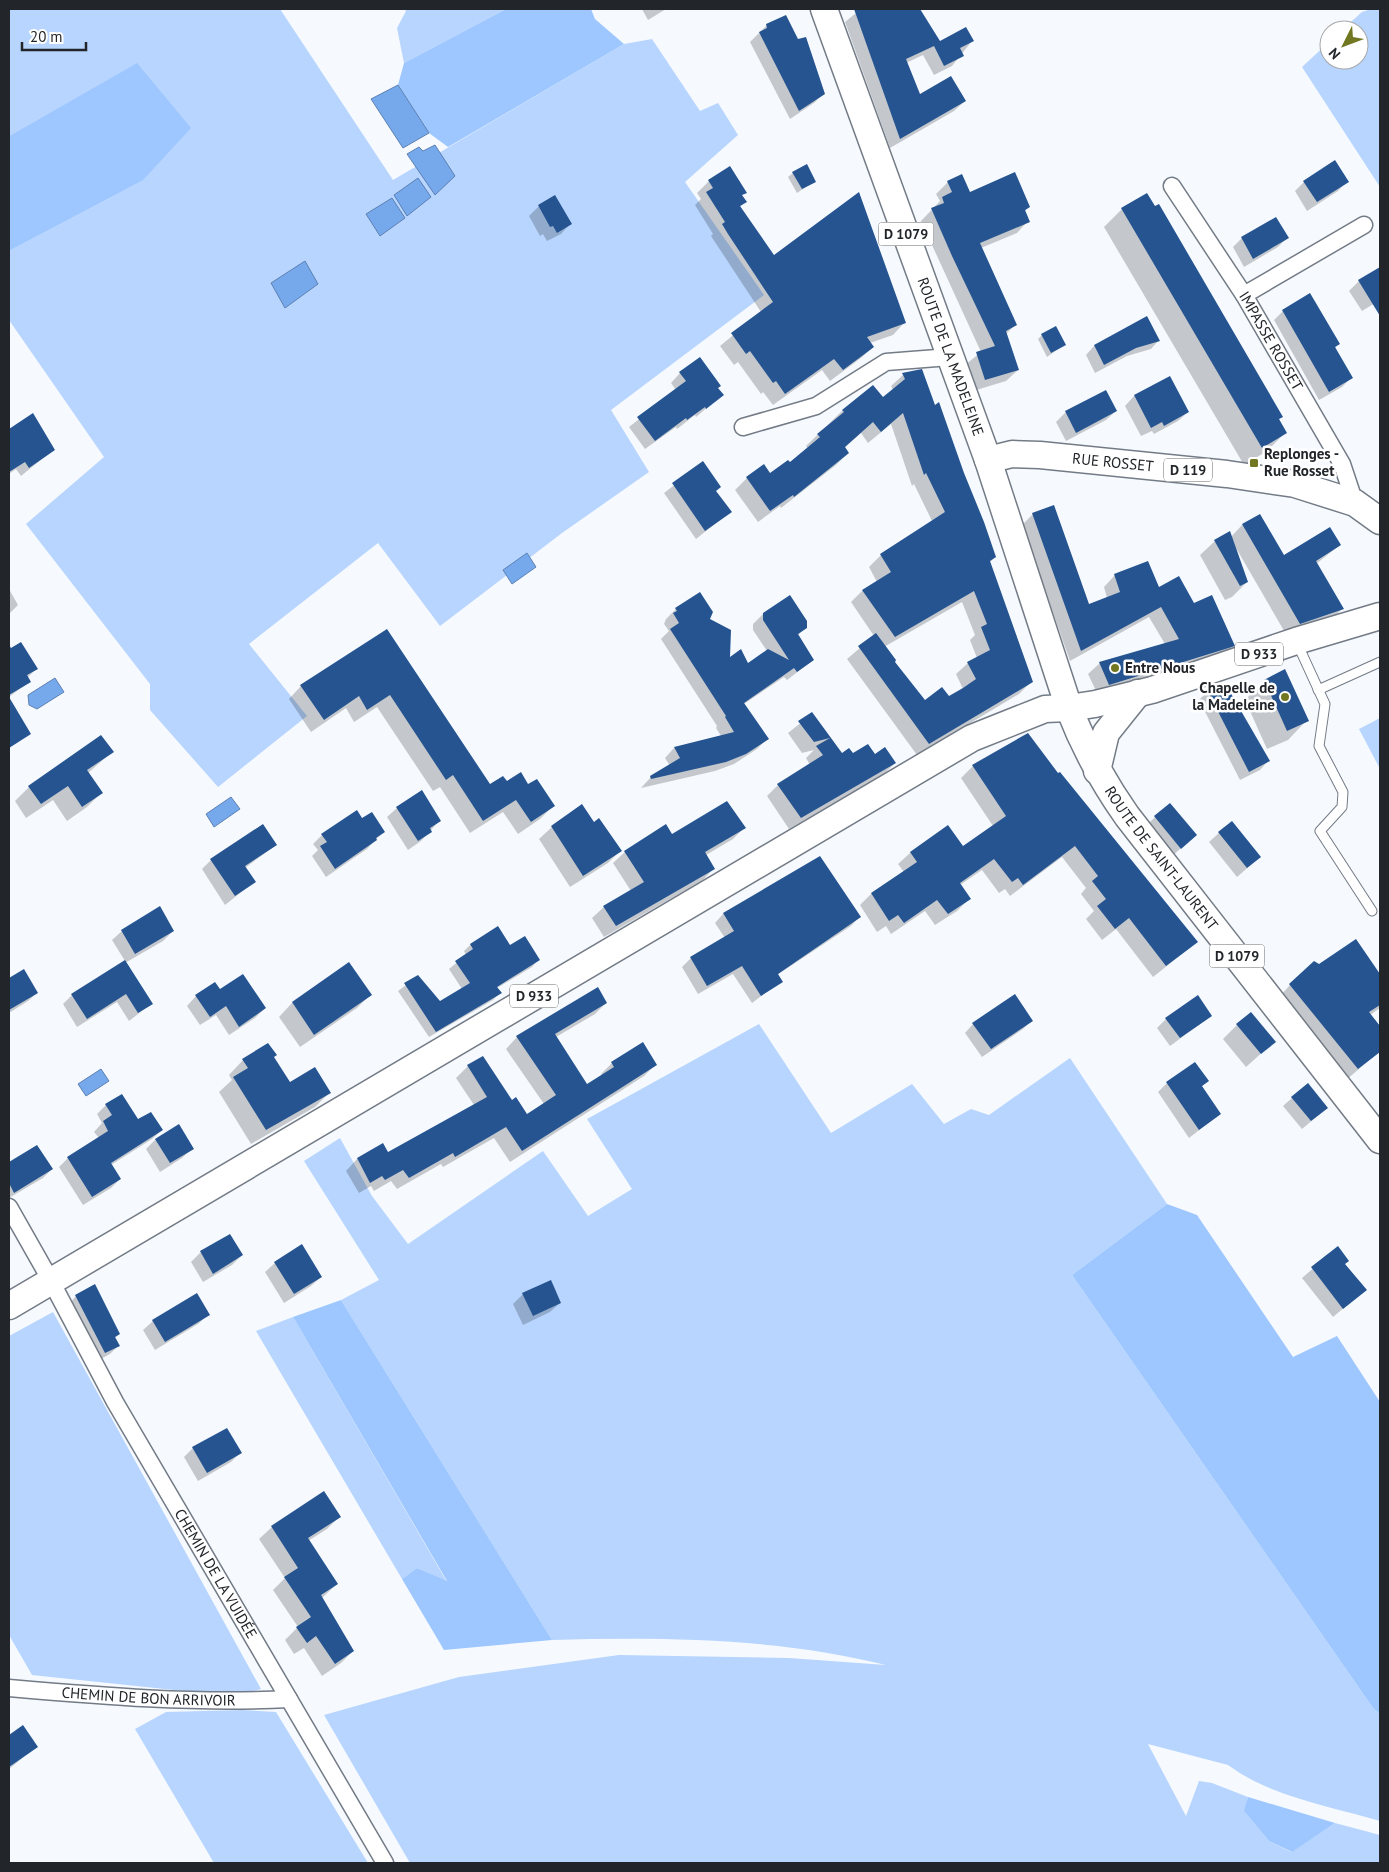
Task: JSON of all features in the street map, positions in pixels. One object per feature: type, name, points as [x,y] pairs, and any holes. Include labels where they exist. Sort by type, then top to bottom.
[{"type":"main road","name":"ROUTE DE LA MADELEINE","points":[[824,9],[988,460],[1069,708]]},
{"type":"main road","name":"RUE ROSSET","points":[[988,460],[1012,454],[1040,455],[1227,474],[1295,484],[1355,503],[1380,521]]},
{"type":"main road","name":"D 933","points":[[9,1306],[972,738],[1045,709],[1069,708],[1138,694],[1296,641],[1380,616]]},
{"type":"main road","points":[[1097,771],[1106,733],[1138,694]]},
{"type":"main road","name":"ROUTE DE SAINT-LAURENT","points":[[1069,708],[1097,771],[1127,816],[1380,1140]]},
{"type":"street","name":"IMPASSE ROSSET","points":[[1172,186],[1244,295],[1342,464],[1355,503]]},
{"type":"street","points":[[1244,295],[1364,225]]},
{"type":"street","points":[[743,427],[816,406],[886,362],[950,357]]},
{"type":"street","name":"CHEMIN DE LA VUIDÉE","points":[[9,1207],[51,1281],[115,1402],[385,1863]]},
{"type":"street","name":"CHEMIN DE BON ARRIVOIR","points":[[9,1688],[159,1701],[245,1702],[289,1699]]},
{"type":"lane","points":[[1296,641],[1325,704],[1318,746],[1343,792],[1342,807],[1320,831],[1372,911]]},
{"type":"lane","points":[[1318,690],[1380,662]]},
{"type":"shaded area","points":[[9,9],[280,9],[393,180],[624,44],[652,39],[700,111],[718,103],[738,135],[685,182],[764,295],[611,410],[649,472],[562,533],[440,626],[378,543],[249,644],[307,716],[218,787],[150,710],[150,684],[26,524],[104,457],[9,320],[9,251],[142,181],[136,64],[9,136]]},
{"type":"shaded area","points":[[404,9],[506,9],[404,63],[397,28],[406,11]]},
{"type":"shaded area","points":[[506,9],[591,9],[595,19],[624,44],[448,147],[429,133],[398,85],[404,63]]},
{"type":"shaded area","points":[[1380,9],[1380,187],[1302,67],[1319,51],[1319,70],[1369,70],[1369,20],[1353,20],[1362,12]]},
{"type":"shaded area","points":[[137,63],[191,128],[142,181],[9,251],[9,136]]},
{"type":"shaded area","points":[[398,85],[429,133],[403,148],[371,99]]},
{"type":"shaded area","points":[[435,145],[455,176],[435,195],[407,154],[419,147],[423,151]]},
{"type":"shaded area","points":[[418,178],[431,197],[407,216],[394,195]]},
{"type":"shaded area","points":[[392,198],[405,218],[380,236],[366,214]]},
{"type":"shaded area","points":[[305,261],[318,284],[285,308],[271,283]]},
{"type":"shaded area","points":[[527,553],[536,567],[512,584],[503,570]]},
{"type":"shaded area","points":[[55,678],[64,692],[37,709],[29,705],[28,695]]},
{"type":"shaded area","points":[[1380,718],[1380,769],[1359,729]]},
{"type":"shaded area","points":[[231,797],[240,809],[214,827],[206,814]]},
{"type":"shaded area","points":[[759,1024],[831,1133],[912,1084],[944,1124],[971,1109],[989,1115],[1070,1058],[1167,1204],[1072,1275],[1373,1708],[1380,1714],[1380,1821],[1282,1793],[1245,1776],[1228,1765],[1148,1744],[1186,1816],[1199,1781],[1212,1783],[1248,1797],[1245,1812],[1269,1841],[1291,1852],[1335,1823],[1380,1835],[1380,1863],[410,1863],[324,1715],[459,1677],[619,1655],[789,1658],[886,1665],[804,1649],[762,1644],[678,1639],[552,1640],[341,1300],[379,1280],[304,1161],[340,1138],[372,1196],[408,1244],[543,1151],[588,1216],[632,1189],[587,1119]]},
{"type":"shaded area","points":[[101,1069],[109,1081],[86,1096],[78,1084]]},
{"type":"shaded area","points":[[1167,1204],[1197,1215],[1293,1357],[1337,1336],[1380,1402],[1380,1714],[1373,1708],[1072,1275]]},
{"type":"shaded area","points":[[341,1300],[552,1640],[444,1650],[402,1579],[417,1568],[447,1581],[293,1317]]},
{"type":"shaded area","points":[[53,1312],[261,1689],[231,1696],[32,1675],[9,1635],[9,1336]]},
{"type":"shaded area","points":[[293,1317],[447,1582],[417,1568],[402,1579],[256,1331]]},
{"type":"shaded area","points":[[242,1710],[276,1712],[368,1863],[214,1863],[135,1729],[166,1712]]},
{"type":"shaded area","points":[[1248,1797],[1335,1823],[1292,1852],[1269,1841],[1244,1811]]},
{"type":"building","points":[[854,9],[920,9],[940,41],[966,27],[974,41],[960,48],[964,56],[944,66],[934,46],[906,59],[920,94],[951,76],[966,101],[900,139]]},
{"type":"building","points":[[786,15],[798,39],[806,37],[825,94],[799,111],[759,32],[767,28],[766,24]]},
{"type":"building","points":[[1335,160],[1349,182],[1317,202],[1303,181]]},
{"type":"building","points":[[807,164],[816,182],[802,189],[792,172]]},
{"type":"building","points":[[730,166],[747,193],[742,195],[747,202],[740,206],[774,255],[859,192],[906,323],[867,337],[874,347],[843,370],[834,359],[785,394],[776,381],[773,383],[750,351],[746,354],[731,333],[773,302],[728,234],[722,224],[725,222],[706,192],[713,188],[708,180]]},
{"type":"building","points":[[1015,172],[1030,207],[1025,210],[1030,222],[980,243],[1017,325],[1006,331],[1019,370],[985,380],[976,352],[995,346],[931,208],[944,203],[942,197],[952,192],[947,181],[962,174],[970,192]]},
{"type":"building","points":[[1147,193],[1155,206],[1159,204],[1283,417],[1279,419],[1287,433],[1262,448],[1121,208]]},
{"type":"building","points":[[555,195],[572,224],[557,233],[553,226],[550,227],[538,205]]},
{"type":"building","points":[[1276,217],[1289,238],[1253,259],[1241,237]]},
{"type":"building","points":[[1380,267],[1380,316],[1358,280]]},
{"type":"building","points":[[1310,293],[1340,344],[1335,347],[1353,378],[1329,392],[1282,310]]},
{"type":"building","points":[[1147,316],[1160,341],[1136,348],[1104,365],[1094,345]]},
{"type":"building","points":[[1056,326],[1066,345],[1051,353],[1041,334]]},
{"type":"building","points":[[700,357],[721,386],[718,388],[724,395],[706,409],[705,407],[687,420],[686,418],[655,441],[637,417],[686,381],[679,372]]},
{"type":"building","points":[[922,369],[935,405],[939,402],[964,473],[984,522],[996,557],[990,561],[1033,682],[929,744],[858,646],[876,633],[896,660],[895,662],[925,700],[942,687],[949,696],[976,679],[967,662],[990,650],[981,627],[987,624],[974,591],[895,637],[862,590],[891,572],[880,554],[945,512],[926,473],[924,475],[903,413],[881,432],[873,422],[845,447],[849,453],[794,497],[793,495],[770,511],[746,477],[764,464],[770,473],[788,460],[790,462],[820,437],[817,434],[844,412],[842,410],[873,385],[883,397],[905,379],[902,373]]},
{"type":"building","points":[[1170,376],[1189,412],[1164,426],[1162,422],[1151,428],[1134,395]]},
{"type":"building","points":[[1106,390],[1117,411],[1076,433],[1065,411]]},
{"type":"building","points":[[33,413],[55,450],[29,468],[25,462],[9,472],[9,429]]},
{"type":"building","points":[[703,461],[721,487],[716,491],[732,512],[705,531],[672,483]]},
{"type":"building","points":[[1054,505],[1089,604],[1120,592],[1114,574],[1148,561],[1159,587],[1179,576],[1194,603],[1212,595],[1235,646],[1109,685],[1099,662],[1179,639],[1161,607],[1081,651],[1032,513]]},
{"type":"building","points":[[1260,514],[1284,555],[1330,527],[1341,545],[1316,561],[1344,609],[1300,624],[1242,524]]},
{"type":"building","points":[[1230,531],[1248,582],[1240,586],[1214,540]]},
{"type":"building","points":[[700,592],[713,612],[710,619],[731,630],[730,657],[741,649],[748,663],[768,649],[789,660],[763,620],[763,613],[790,595],[807,621],[807,628],[798,634],[814,660],[797,672],[794,668],[744,703],[769,739],[746,754],[726,762],[651,779],[650,776],[680,758],[674,747],[734,732],[726,716],[670,629],[679,623],[673,613],[677,611],[675,608]]},
{"type":"building","points":[[387,629],[490,784],[503,776],[507,781],[521,772],[528,784],[537,779],[555,806],[531,822],[516,800],[483,821],[453,775],[446,780],[390,695],[367,710],[359,696],[324,720],[300,685]]},
{"type":"building","points":[[21,642],[38,669],[27,675],[31,682],[9,695],[9,645],[11,648]]},
{"type":"building","name":"Chapelle de la Madeleine","points":[[1285,669],[1309,721],[1287,731],[1264,680]]},
{"type":"building","points":[[1226,685],[1270,761],[1249,772],[1207,690]]},
{"type":"building","points":[[9,697],[31,734],[9,748]]},
{"type":"building","points":[[812,712],[842,753],[849,748],[853,753],[868,744],[875,754],[885,747],[896,763],[801,818],[777,784],[823,755],[816,746],[830,738],[814,742],[798,721]]},
{"type":"building","points":[[1028,733],[1058,773],[1060,772],[1198,942],[1166,966],[1129,918],[1115,929],[1097,906],[1106,899],[1092,881],[1098,876],[1075,846],[1023,885],[1018,878],[1012,882],[994,859],[960,883],[971,899],[948,914],[937,900],[904,923],[898,915],[889,921],[871,893],[917,862],[910,852],[948,825],[963,846],[1006,816],[972,765]]},
{"type":"building","points":[[101,735],[114,752],[87,770],[103,793],[82,807],[68,786],[41,804],[28,786]]},
{"type":"building","points":[[422,790],[441,821],[430,828],[432,832],[418,841],[396,807]]},
{"type":"building","points":[[727,801],[746,828],[705,852],[715,869],[616,926],[603,906],[644,882],[624,851],[666,824],[672,834]]},
{"type":"building","points":[[1170,803],[1197,835],[1181,849],[1154,816]]},
{"type":"building","points":[[582,804],[594,822],[599,818],[622,851],[583,876],[551,826]]},
{"type":"building","points":[[357,810],[362,818],[372,812],[385,832],[376,838],[377,840],[335,869],[320,846],[327,842],[321,834]]},
{"type":"building","points":[[1232,821],[1261,857],[1247,868],[1218,832]]},
{"type":"building","points":[[263,824],[277,845],[245,866],[256,882],[235,896],[210,859]]},
{"type":"building","points":[[820,856],[861,917],[778,974],[783,982],[761,996],[742,966],[707,986],[690,957],[734,931],[723,913]]},
{"type":"building","points":[[160,906],[174,931],[135,954],[121,930]]},
{"type":"building","points":[[498,926],[510,945],[525,936],[540,960],[497,987],[502,993],[436,1032],[404,983],[418,975],[440,1001],[470,983],[455,961],[473,949],[470,944]]},
{"type":"building","points":[[1356,939],[1380,974],[1380,1005],[1369,1012],[1380,1026],[1380,1052],[1358,1069],[1289,984],[1314,961],[1319,964]]},
{"type":"building","points":[[125,960],[153,1004],[138,1013],[126,994],[87,1019],[71,994]]},
{"type":"building","points":[[349,962],[372,995],[314,1035],[292,1002]]},
{"type":"building","points":[[24,969],[38,993],[9,1010],[9,978]]},
{"type":"building","points":[[243,974],[266,1008],[239,1027],[226,1006],[210,1017],[195,995],[215,982],[220,989]]},
{"type":"building","points":[[598,987],[607,1003],[555,1034],[587,1084],[614,1067],[611,1062],[643,1042],[657,1065],[522,1151],[506,1127],[455,1157],[453,1153],[409,1178],[403,1170],[385,1180],[382,1176],[370,1183],[357,1158],[383,1143],[388,1152],[487,1097],[467,1065],[483,1056],[512,1100],[516,1097],[527,1114],[556,1095],[516,1036]]},
{"type":"building","points":[[1015,994],[1033,1021],[991,1049],[972,1023]]},
{"type":"building","points":[[1198,995],[1212,1016],[1180,1038],[1165,1018]]},
{"type":"building","points":[[1251,1012],[1276,1042],[1261,1054],[1236,1024]]},
{"type":"building","points":[[268,1043],[277,1055],[274,1057],[290,1082],[315,1067],[331,1093],[266,1130],[233,1077],[248,1068],[242,1059]]},
{"type":"building","points":[[1195,1062],[1209,1081],[1202,1086],[1221,1114],[1199,1130],[1166,1082]]},
{"type":"building","points":[[1308,1083],[1328,1108],[1311,1121],[1291,1097]]},
{"type":"building","points":[[122,1094],[138,1119],[151,1112],[163,1130],[111,1163],[121,1179],[92,1197],[67,1157],[108,1131],[103,1121],[112,1115],[105,1104]]},
{"type":"building","points":[[179,1124],[194,1149],[170,1163],[155,1139]]},
{"type":"building","points":[[37,1145],[53,1169],[14,1193],[9,1183],[9,1162]]},
{"type":"building","points":[[230,1234],[243,1255],[213,1274],[200,1251]]},
{"type":"building","points":[[302,1244],[322,1277],[294,1294],[274,1262]]},
{"type":"building","points":[[1338,1246],[1349,1261],[1345,1264],[1367,1290],[1343,1309],[1311,1267]]},
{"type":"building","points":[[551,1280],[561,1303],[533,1316],[522,1293]]},
{"type":"building","points":[[95,1284],[120,1334],[115,1337],[120,1346],[105,1353],[75,1295]]},
{"type":"building","points":[[197,1293],[210,1315],[165,1342],[152,1320]]},
{"type":"building","points":[[227,1428],[242,1453],[207,1473],[192,1447]]},
{"type":"building","points":[[324,1491],[341,1517],[308,1538],[338,1584],[321,1595],[354,1651],[335,1664],[316,1636],[307,1643],[296,1627],[311,1617],[284,1577],[298,1568],[271,1526]]},
{"type":"building","points":[[23,1725],[38,1747],[9,1767],[9,1735]]},
{"type":"place","name":"Replonges - Rue Rosset","points":[[1254,463]]},
{"type":"place","name":"Entre Nous","points":[[1115,668]]},
{"type":"place","name":"Chapelle de la Madeleine","points":[[1285,697]]}]
